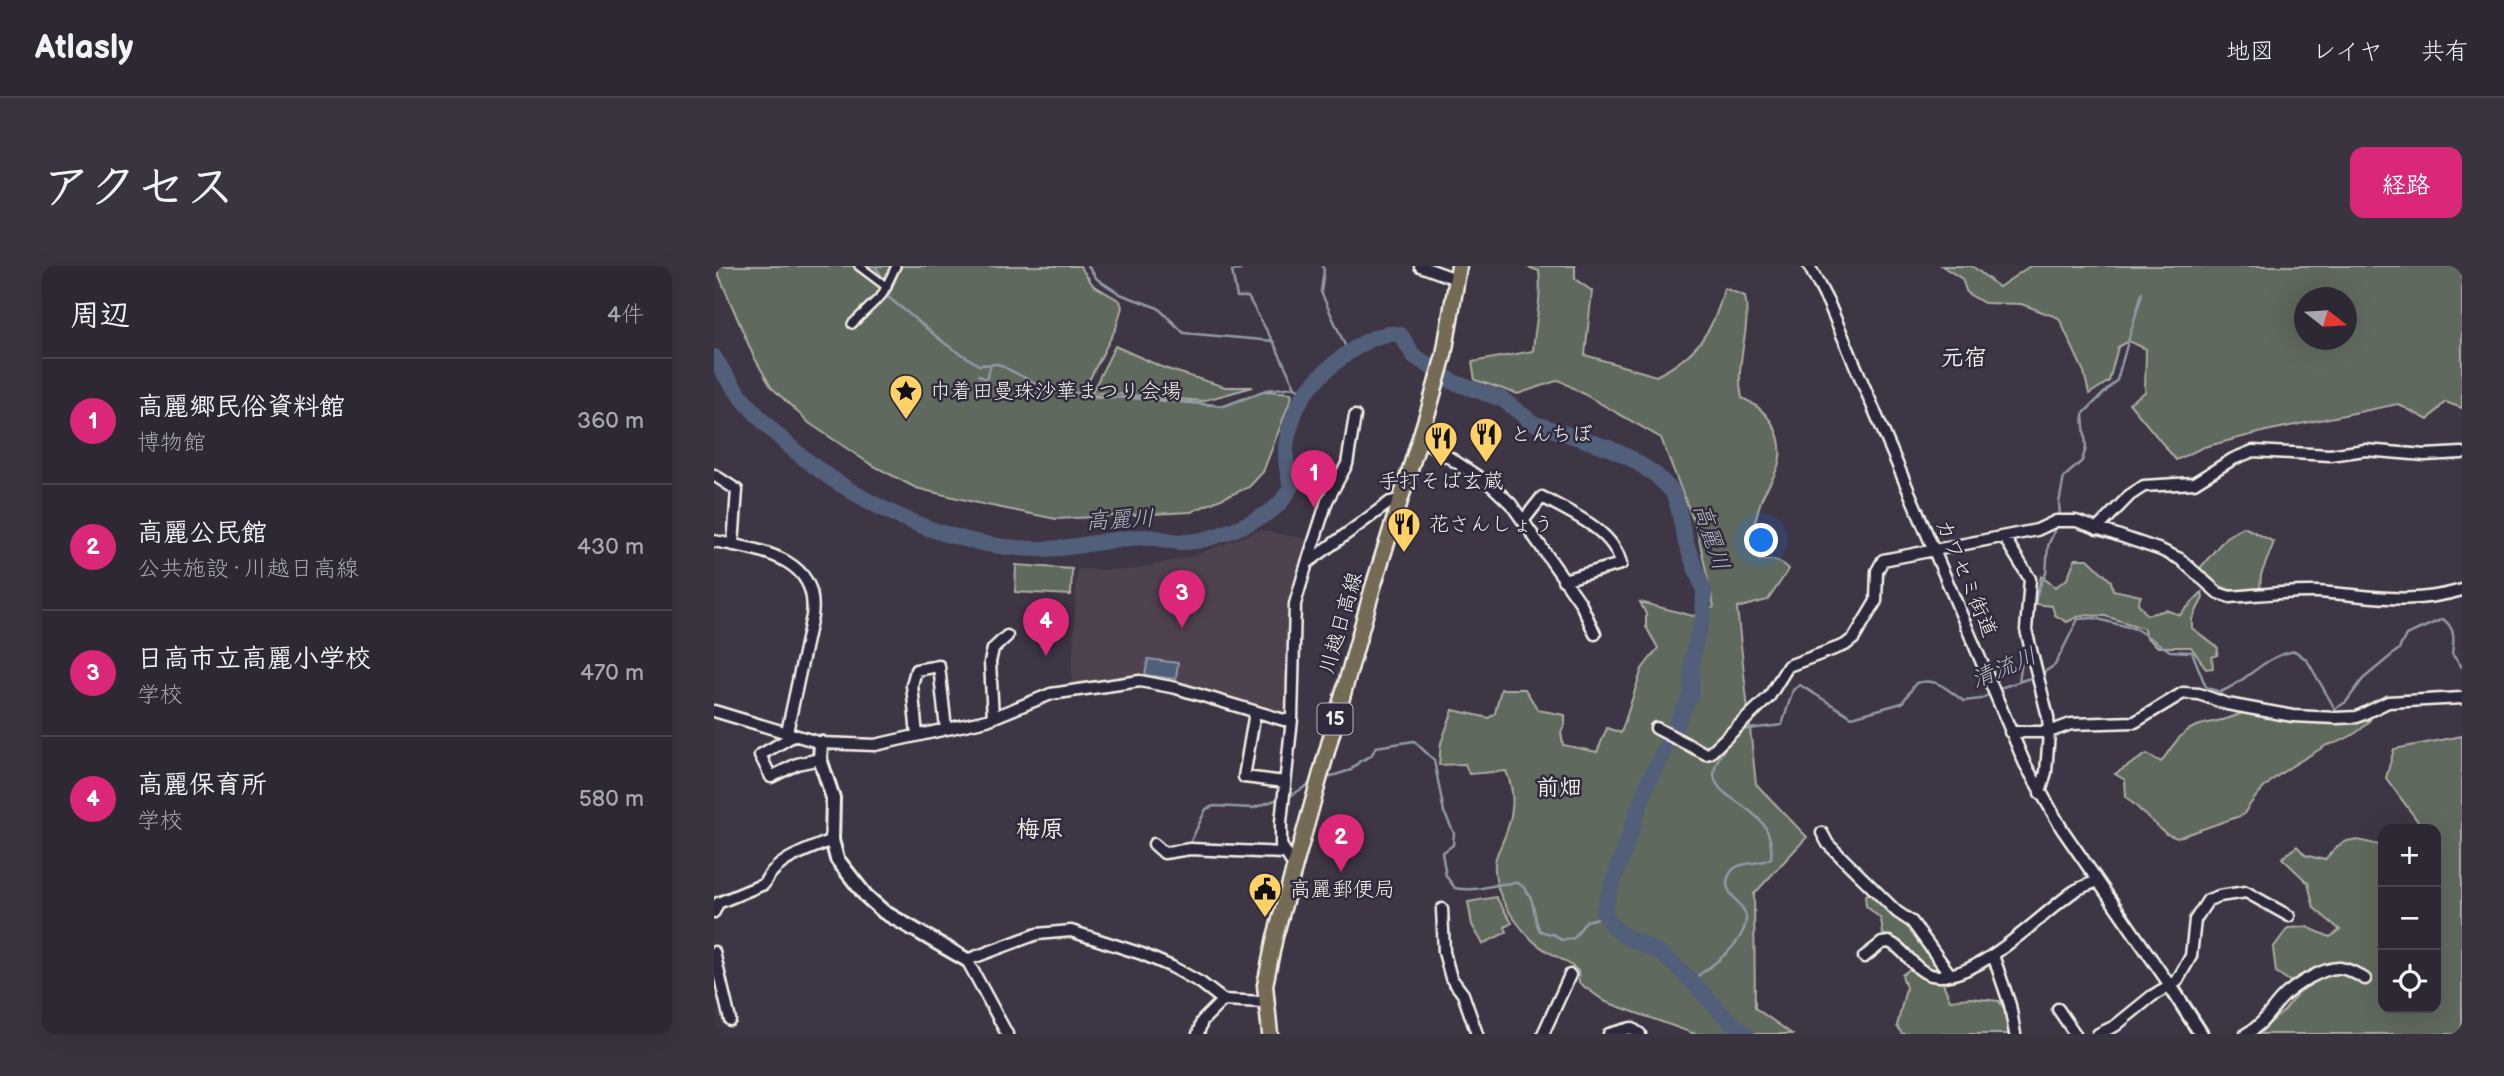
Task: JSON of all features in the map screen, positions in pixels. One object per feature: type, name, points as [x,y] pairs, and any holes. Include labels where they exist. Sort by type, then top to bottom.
[{"type":"main road","name":"川越日高線","points":[[1270,1034],[1264,1002],[1265,976],[1373,587],[1444,355],[1458,273]]},
{"type":"street","points":[[859,266],[887,287]]},
{"type":"street","points":[[852,324],[887,287],[896,266]]},
{"type":"street","points":[[1420,266],[1458,273]]},
{"type":"street","name":"カワセミ街道","points":[[1809,266],[1829,304],[1990,686],[2040,793],[2201,1034]]},
{"type":"street","points":[[1294,866],[1283,853],[1281,822],[1292,719],[1295,604],[1327,501],[1347,464],[1355,416]]},
{"type":"street","points":[[1420,438],[1492,486],[1523,521],[1591,620],[1595,634]]},
{"type":"street","points":[[2097,529],[2130,495],[2144,486],[2194,483],[2233,459],[2253,451],[2329,456],[2365,450],[2425,455],[2462,453]]},
{"type":"street","points":[[714,475],[737,490],[733,545]]},
{"type":"street","points":[[1523,521],[1542,497],[1594,526],[1619,555],[1621,564],[1563,580]]},
{"type":"street","points":[[1307,562],[1390,502],[1402,499]]},
{"type":"street","points":[[1656,728],[1700,751],[1710,752],[1769,697],[1788,666],[1845,645],[1853,638],[1876,601],[1877,571],[1883,560],[2004,537],[2067,520],[2173,554],[2218,593],[2230,597],[2314,592],[2378,599],[2426,599],[2462,590]]},
{"type":"street","points":[[2004,537],[2030,579],[2026,630],[2049,732],[2046,772],[2040,793]]},
{"type":"street","points":[[714,541],[774,554],[786,560],[811,589],[812,616],[791,734],[760,755],[771,777],[797,764],[820,758]]},
{"type":"street","points":[[993,718],[990,662],[993,649],[1007,636]]},
{"type":"street","points":[[917,735],[912,685],[916,670],[939,666],[946,729]]},
{"type":"street","points":[[714,711],[821,743],[875,745],[993,718],[1051,695],[1140,681],[1176,688],[1284,720],[1292,719]]},
{"type":"street","points":[[2010,732],[2049,732],[2071,724],[2136,722],[2183,693],[2199,694],[2227,704],[2276,713],[2336,718],[2357,717],[2388,702],[2462,698]]},
{"type":"street","points":[[1255,712],[1244,777],[1285,782]]},
{"type":"street","points":[[821,743],[820,758],[833,798],[832,840],[838,859],[866,895],[884,912],[967,960],[1007,1034]]},
{"type":"street","points":[[1822,833],[1828,844],[1897,912],[1912,922],[1949,973]]},
{"type":"street","points":[[715,906],[764,884],[768,874],[786,861],[832,840]]},
{"type":"street","points":[[1154,844],[1164,853],[1191,849],[1283,853]]},
{"type":"street","points":[[1864,957],[1882,943],[1889,942],[1922,972],[1933,975],[1949,973],[1993,955],[2036,925],[2075,891],[2098,881]]},
{"type":"street","points":[[2098,1034],[2115,1026],[2152,996],[2171,987],[2191,956],[2195,920],[2208,900],[2246,892],[2289,916]]},
{"type":"street","points":[[1442,909],[1444,952],[1451,978],[1463,994],[1477,1034]]},
{"type":"street","points":[[967,960],[1037,934],[1071,931],[1142,954],[1178,970],[1223,1000],[1264,1002]]},
{"type":"street","points":[[714,952],[730,1020]]},
{"type":"street","points":[[1993,955],[2010,1005],[2015,1034]]},
{"type":"street","points":[[2246,1034],[2264,1021],[2289,992],[2323,972],[2336,967],[2348,969],[2365,979]]},
{"type":"street","points":[[1543,1034],[1570,975]]},
{"type":"street","points":[[1198,1034],[1202,1021],[1223,1000]]},
{"type":"street","points":[[2059,1009],[2075,1034]]},
{"type":"street","points":[[1609,1034],[1631,1028],[1640,1034]]},
{"type":"shaded area","points":[[1260,530],[1311,540],[1292,602],[1289,712],[1282,716],[1175,684],[1071,688],[1077,569],[1132,570],[1196,555]]},
{"type":"green space","points":[[715,266],[1080,266],[1093,285],[1120,301],[1122,307],[1116,328],[1082,394],[1224,406],[1266,391],[1291,393],[1292,396],[1263,472],[1249,487],[1191,512],[1056,519],[982,504],[916,488],[870,464],[809,423],[771,387],[753,355]]},
{"type":"green space","points":[[1525,266],[1575,266],[1575,279],[1592,291],[1585,355],[1656,376],[1682,360],[1701,341],[1715,317],[1724,288],[1745,296],[1747,309],[1740,371],[1742,398],[1765,414],[1776,430],[1780,448],[1777,468],[1762,498],[1750,541],[1759,560],[1775,560],[1789,569],[1768,600],[1737,608],[1756,784],[1807,837],[1754,894],[1755,1008],[1792,1034],[1695,1034],[1606,1002],[1579,983],[1578,971],[1530,938],[1516,922],[1500,894],[1495,860],[1509,825],[1512,807],[1512,789],[1506,771],[1469,774],[1465,764],[1439,765],[1441,743],[1453,710],[1489,718],[1495,713],[1501,689],[1525,689],[1538,710],[1565,715],[1565,725],[1561,732],[1563,745],[1597,752],[1607,728],[1621,733],[1642,669],[1658,648],[1646,627],[1646,614],[1640,602],[1693,616],[1714,607],[1697,530],[1661,438],[1559,380],[1518,394],[1475,380],[1472,362],[1533,351],[1540,281],[1539,271]]},
{"type":"green space","points":[[1942,266],[1972,266],[1999,287],[2030,266],[2462,266],[2462,408],[2445,402],[2428,420],[2398,404],[2266,431],[2204,447],[2176,460],[2129,403],[2145,392],[2146,349],[2129,341],[2118,347],[2109,381],[2089,394],[2084,372],[2059,318],[2021,304],[1984,303],[1967,293],[1962,279]]},
{"type":"green space","points":[[1115,346],[1164,368],[1225,387],[1253,387],[1202,401],[1092,392]]},
{"type":"green space","points":[[2244,527],[2274,542],[2261,575],[2260,589],[2235,591],[2213,582],[2200,570],[2226,537]]},
{"type":"green space","points":[[2075,559],[2088,559],[2111,581],[2113,590],[2141,596],[2138,603],[2147,615],[2166,610],[2180,615],[2202,592],[2203,598],[2192,619],[2192,628],[2218,648],[2217,655],[2212,657],[2213,668],[2206,669],[2191,647],[2158,647],[2147,638],[2143,628],[2105,616],[2082,615],[2067,622],[2055,615],[2052,606],[2035,604],[2041,576],[2055,587],[2067,579]]},
{"type":"green space","points":[[1016,565],[1072,569],[1071,595],[1015,592]]},
{"type":"green space","points":[[2242,713],[2341,722],[2370,720],[2350,736],[2327,745],[2280,774],[2260,791],[2243,815],[2177,838],[2166,834],[2126,797],[2125,780],[2115,774],[2147,754],[2161,762],[2176,741],[2191,728]]},
{"type":"green space","points":[[2462,736],[2462,1034],[2256,1034],[2284,1011],[2301,989],[2276,972],[2273,948],[2288,928],[2307,927],[2330,937],[2340,930],[2314,908],[2308,883],[2282,858],[2297,846],[2305,855],[2325,860],[2344,842],[2357,840],[2378,845],[2378,1013],[2441,1013],[2441,824],[2418,824],[2386,778],[2394,749]]},
{"type":"green space","points":[[1873,891],[1910,924],[1942,970],[1923,966],[1899,942],[1883,934],[1881,919],[1866,906],[1865,896]]},
{"type":"green space","points":[[1496,897],[1512,923],[1505,927],[1507,932],[1483,944],[1472,925],[1468,902]]},
{"type":"green space","points":[[1910,969],[1920,976],[1942,981],[1950,1000],[1970,998],[1999,1001],[2015,1026],[2013,1034],[1902,1034],[1897,1026],[1906,988],[1902,975]]},
{"type":"water","points":[[1148,659],[1178,663],[1176,679],[1145,675]]},
{"type":"waterway","points":[[875,266],[884,280]]},
{"type":"waterway","points":[[901,266],[888,297],[947,345],[979,365],[998,364],[1037,384],[1095,397],[1153,398],[1224,406],[1266,390],[1295,387],[1305,393]]},
{"type":"waterway","points":[[1088,266],[1097,279],[1120,294],[1158,308],[1184,333],[1273,341],[1295,387]]},
{"type":"waterway","points":[[1239,266],[1240,270],[1232,271],[1237,297],[1248,297],[1272,340]]},
{"type":"waterway","points":[[1322,266],[1324,270],[1321,292],[1348,352]]},
{"type":"waterway","points":[[2060,517],[2059,503],[2064,477],[2082,461],[2086,448],[2083,414],[2117,380],[2142,293]]},
{"type":"waterway","name":"高麗川","points":[[714,357],[741,396],[774,432],[813,465],[856,494],[902,518],[950,535],[998,546],[1045,549],[1145,537],[1176,542],[1197,541],[1262,517],[1279,504],[1291,486],[1286,443],[1302,398],[1313,384],[1348,352],[1376,337],[1389,334],[1401,335],[1413,355],[1453,382],[1502,399],[1533,423],[1609,448],[1632,459],[1656,475],[1672,491],[1686,543],[1704,591],[1703,616],[1692,658],[1691,695],[1647,785],[1603,911],[1622,934],[1653,949],[1673,964],[1746,1034]]},
{"type":"waterway","points":[[978,375],[986,379],[991,365]]},
{"type":"waterway","points":[[721,380],[726,377]]},
{"type":"waterway","points":[[2030,627],[2035,597],[2046,573],[2048,546],[2057,524]]},
{"type":"waterway","name":"清流川","points":[[2040,675],[2055,665],[2078,619],[2094,618],[2136,629],[2170,651],[2192,652],[2206,687],[2220,692],[2273,658],[2295,651],[2307,660],[2335,709],[2346,702],[2363,679],[2399,649],[2406,635],[2443,619],[2452,631],[2452,654],[2462,667]]},
{"type":"waterway","points":[[2019,682],[2025,640]]},
{"type":"waterway","name":"清流川","points":[[1997,689],[2033,677]]},
{"type":"waterway","name":"清流川","points":[[1740,730],[1782,725],[1793,690],[1800,685],[1852,717],[1902,703],[1916,683],[1937,683],[1964,701],[1981,699],[1991,693]]},
{"type":"waterway","name":"清流川","points":[[1692,980],[1733,947],[1744,929],[1745,914],[1727,886],[1731,872],[1744,864],[1771,858],[1769,836],[1760,820],[1720,789],[1714,777],[1717,760],[1733,738]]},
{"type":"waterway","points":[[1325,778],[1351,770],[1360,761],[1371,756],[1376,747],[1414,741],[1434,760],[1444,812],[1454,833],[1453,845],[1442,853],[1446,876],[1455,888],[1471,889],[1518,883],[1529,894],[1540,931],[1555,935],[1561,940],[1574,938],[1586,921],[1606,916]]},
{"type":"waterway","points":[[1287,798],[1311,783]]},
{"type":"waterway","points":[[1191,841],[1206,809],[1214,806],[1253,808],[1281,798]]},
{"type":"place","name":"巾着田曼珠沙華まつり会場","points":[[906,421]]},
{"type":"place","name":"とんちぼ","points":[[1486,464]]},
{"type":"place","name":"手打そば玄蔵","points":[[1441,468]]},
{"type":"place","name":"高麗郷民俗資料館","points":[[1314,508]]},
{"type":"place","name":"花さんしょう","points":[[1404,554]]},
{"type":"place","name":"日高市立高麗小学校","points":[[1182,628]]},
{"type":"place","name":"高麗保育所","points":[[1046,656]]},
{"type":"place","name":"高麗公民館","points":[[1341,872]]},
{"type":"place","name":"高麗郵便局","points":[[1265,919]]},
{"type":"district","name":"元宿","points":[[1964,358]]},
{"type":"district","name":"前畑","points":[[1559,788]]},
{"type":"district","name":"梅原","points":[[1040,829]]}]
